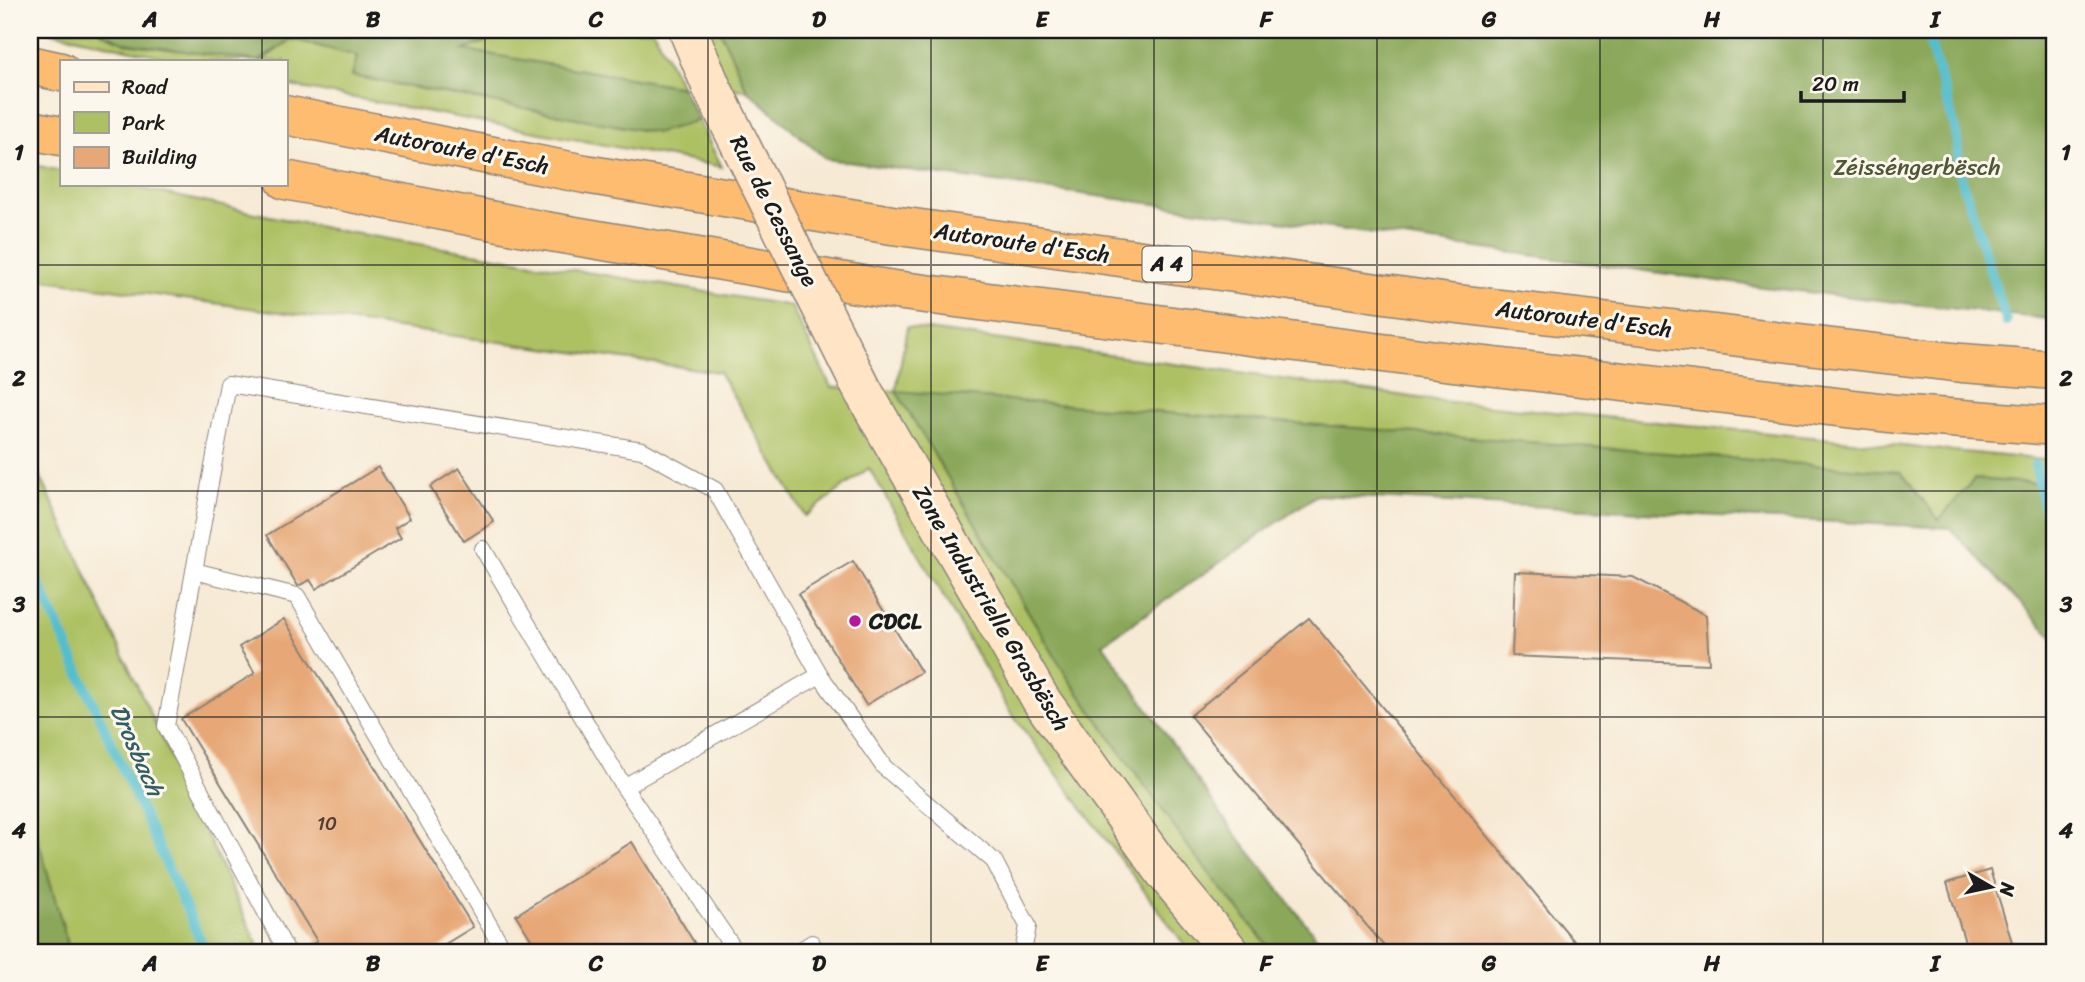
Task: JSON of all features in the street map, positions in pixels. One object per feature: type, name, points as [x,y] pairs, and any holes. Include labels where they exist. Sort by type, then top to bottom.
[{"type":"highway","points":[[30,65],[60,72]]},
{"type":"highway","name":"Autoroute d'Esch","points":[[287,115],[585,174],[892,225],[1450,303],[1962,363],[2055,370]]},
{"type":"highway","points":[[30,130],[60,136]]},
{"type":"highway","points":[[287,180],[545,231],[887,289],[1458,362],[1896,414],[2055,426]]},
{"type":"main road","name":"Rue de Cessange","points":[[688,30],[712,88],[863,391]]},
{"type":"main road","name":"Zone Industrielle Grasbësch","points":[[863,391],[1041,700],[1165,873],[1230,952]]},
{"type":"lane","points":[[287,952],[166,726],[228,384],[642,450],[715,490],[820,675],[884,767],[994,861],[1028,926],[1023,952]]},
{"type":"lane","points":[[483,549],[624,787],[736,952]]},
{"type":"lane","points":[[194,571],[297,596],[505,952]]},
{"type":"lane","points":[[624,787],[820,675]]},
{"type":"green space","points":[[42,30],[97,30],[125,43],[252,60],[177,60]]},
{"type":"green space","points":[[97,30],[515,30],[464,50],[682,87],[698,120],[657,133],[352,76],[357,56],[291,39],[260,60],[125,43]]},
{"type":"green space","points":[[515,30],[653,30],[682,87],[463,50]]},
{"type":"green space","points":[[688,30],[720,30],[747,90],[712,88]]},
{"type":"green space","name":"Zéisséngerbësch","points":[[720,30],[2055,30],[2055,320],[1762,287],[826,159],[747,90]]},
{"type":"green space","points":[[291,39],[358,56],[352,76],[657,133],[698,120],[722,167],[287,85],[287,60],[263,60]]},
{"type":"green space","points":[[30,164],[60,171],[60,186],[129,186],[335,230],[791,306],[831,387],[896,391],[907,327],[1441,401],[2055,461],[2055,485],[1975,479],[1939,521],[897,392],[1068,678],[1192,852],[1273,952],[1190,952],[1009,710],[869,468],[805,516],[719,372],[30,278]]},
{"type":"green space","points":[[896,391],[1901,472],[1939,520],[1974,479],[2055,485],[2055,640],[1950,528],[1317,495],[1103,644],[1231,828],[1328,952],[1273,952],[1192,852],[1068,678]]},
{"type":"green space","points":[[30,454],[261,952],[70,952],[30,811]]},
{"type":"green space","points":[[30,811],[70,952],[30,952]]},
{"type":"building","points":[[378,467],[410,518],[395,528],[401,538],[316,589],[310,580],[298,586],[267,535]]},
{"type":"building","points":[[459,468],[494,522],[464,541],[430,487]]},
{"type":"building","points":[[853,561],[921,672],[866,705],[798,594]]},
{"type":"building","points":[[1515,572],[1633,577],[1706,615],[1709,664],[1512,656]]},
{"type":"building","points":[[1309,618],[1583,952],[1389,952],[1190,716]]},
{"type":"building","points":[[284,619],[473,927],[432,952],[308,952],[306,949],[317,941],[181,719],[255,673],[239,647]]},
{"type":"building","points":[[632,842],[700,952],[539,952],[516,915]]},
{"type":"building","points":[[1990,870],[2015,952],[1968,952],[1947,883]]},
{"type":"waterway","points":[[1926,30],[1956,131],[1960,174],[2006,321]]},
{"type":"waterway","points":[[2035,465],[2045,510],[2055,531]]},
{"type":"waterway","name":"Drosbach","points":[[30,564],[206,952]]},
{"type":"place","name":"CDCL","points":[[855,621]]}]
